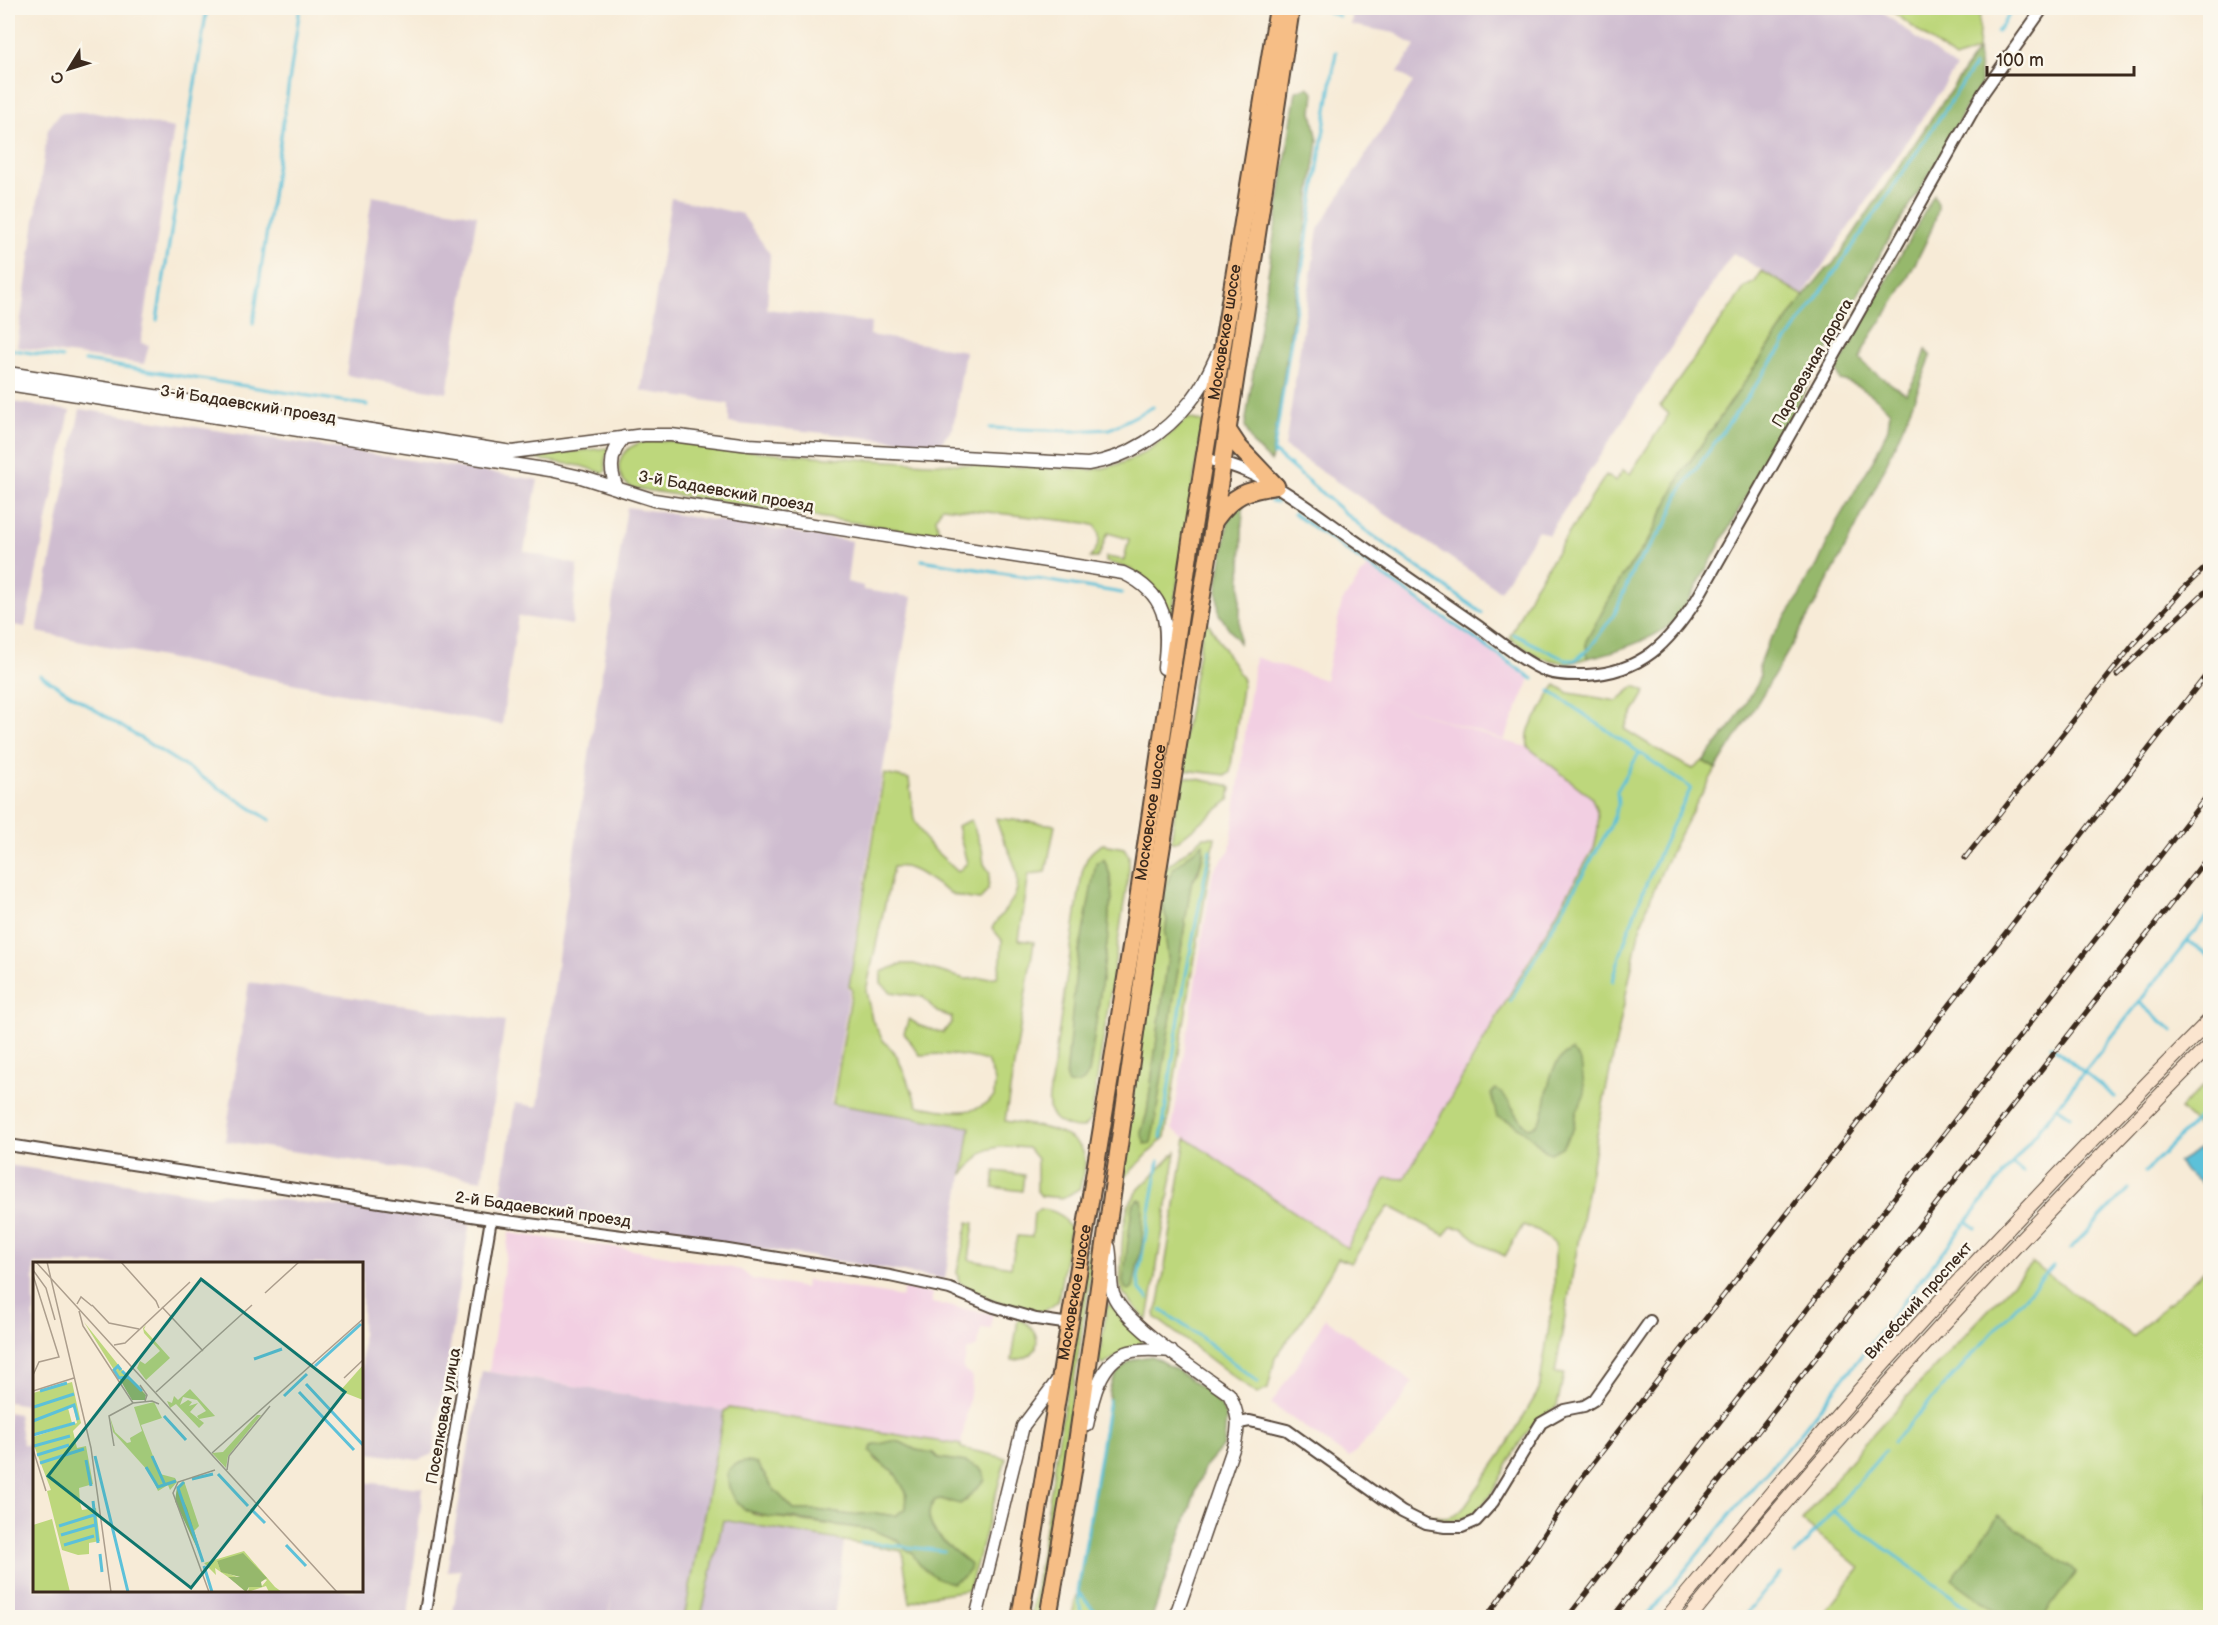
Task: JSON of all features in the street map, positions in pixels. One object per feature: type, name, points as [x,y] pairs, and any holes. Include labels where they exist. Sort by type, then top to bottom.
[{"type":"highway","name":"Московское шоссе","points":[[1020,1617],[1131,947],[1204,459],[1278,8]]},
{"type":"highway","name":"Московское шоссе","points":[[1048,1617],[1073,1471],[1158,870],[1214,520],[1291,8]]},
{"type":"highway","points":[[1227,429],[1239,447],[1276,486]]},
{"type":"highway","points":[[1214,520],[1225,505],[1246,491],[1276,486]]},
{"type":"main road","name":"Витебский проспект","points":[[1667,1617],[1785,1476],[1912,1332],[2040,1194],[2211,1020]]},
{"type":"main road","name":"Витебский проспект","points":[[1689,1617],[1847,1431],[1957,1308],[2211,1045]]},
{"type":"street","name":"Паровозная дорога","points":[[1204,459],[1222,462],[1276,486],[1547,672],[1610,673],[1638,662],[1666,642],[1679,627],[1712,574],[1983,93],[2043,8]]},
{"type":"street","name":"3-й Бадаевский проезд","points":[[8,373],[512,452],[624,437],[671,435],[749,445],[1088,464],[1106,462],[1124,455],[1156,435],[1191,401],[1205,379],[1223,342]]},
{"type":"street","name":"3-й Бадаевский проезд","points":[[8,384],[550,470],[581,477],[654,500],[1123,573],[1134,578],[1154,597],[1167,624],[1168,638],[1162,688],[1162,731]]},
{"type":"street","points":[[618,489],[611,462],[624,437]]},
{"type":"street","name":"2-й Бадаевский проезд","points":[[8,1144],[491,1220],[722,1249],[890,1276],[950,1288],[994,1307],[1036,1319],[1070,1324]]},
{"type":"street","name":"Поселковая улица","points":[[424,1617],[491,1220]]},
{"type":"street","points":[[1105,1238],[1110,1248],[1114,1294],[1119,1303],[1133,1320],[1229,1394],[1237,1409],[1239,1423],[1233,1452],[1175,1617]]},
{"type":"street","points":[[1239,1423],[1250,1421],[1287,1430],[1402,1512],[1426,1524],[1462,1527],[1476,1521],[1493,1502],[1541,1423],[1564,1410],[1584,1406],[1594,1400],[1650,1321]]},
{"type":"street","points":[[1073,1471],[1083,1446],[1095,1393],[1104,1372],[1113,1361],[1128,1352],[1171,1351]]},
{"type":"street","points":[[976,1617],[1023,1426],[1060,1376]]},
{"type":"shaded area","points":[[1344,8],[1877,8],[1956,68],[1803,295],[1733,253],[1548,535],[1538,530],[1500,591],[1285,447],[1318,229],[1413,82],[1398,72],[1415,46],[1395,33],[1351,25],[1352,16]]},
{"type":"shaded area","points":[[91,112],[174,128],[141,343],[149,345],[144,364],[17,347],[48,129],[60,113]]},
{"type":"shaded area","points":[[372,196],[477,215],[447,393],[346,375]]},
{"type":"shaded area","points":[[671,198],[742,214],[770,254],[767,309],[871,323],[870,335],[965,351],[953,428],[939,445],[729,423],[729,404],[641,391]]},
{"type":"shaded area","points":[[8,401],[70,411],[25,627],[8,624]]},
{"type":"shaded area","points":[[80,409],[538,480],[524,551],[578,565],[572,625],[518,616],[502,725],[37,632]]},
{"type":"shaded area","points":[[627,507],[852,541],[847,582],[863,586],[863,590],[912,597],[875,816],[831,1103],[970,1127],[945,1279],[803,1255],[593,1225],[592,1219],[499,1207],[515,1103],[538,1107],[559,951]]},
{"type":"shaded area","points":[[1367,567],[1530,679],[1504,740],[1368,695],[1500,740],[1528,747],[1591,797],[1596,806],[1598,830],[1594,848],[1404,1179],[1386,1178],[1347,1248],[1172,1129],[1213,871],[1230,850],[1255,657],[1325,680],[1342,602]]},
{"type":"shaded area","points":[[249,982],[505,1021],[482,1180],[225,1141]]},
{"type":"shaded area","points":[[8,1165],[210,1196],[220,1193],[470,1221],[433,1454],[418,1460],[363,1452],[363,1262],[33,1262],[33,1406],[8,1402]]},
{"type":"shaded area","points":[[509,1233],[627,1249],[718,1265],[741,1270],[752,1279],[805,1288],[806,1280],[902,1297],[904,1288],[932,1293],[932,1303],[992,1314],[991,1329],[981,1328],[977,1346],[967,1351],[963,1369],[972,1376],[972,1382],[961,1445],[729,1408],[724,1411],[489,1372]]},
{"type":"shaded area","points":[[1325,1318],[1413,1382],[1393,1413],[1349,1458],[1271,1404]]},
{"type":"shaded area","points":[[482,1371],[724,1411],[684,1617],[609,1617],[612,1594],[608,1617],[452,1617],[461,1570],[447,1571]]},
{"type":"shaded area","points":[[8,1412],[18,1414],[23,1444],[33,1446],[33,1592],[363,1592],[363,1482],[423,1488],[408,1617],[8,1617]]},
{"type":"shaded area","points":[[723,1520],[844,1542],[834,1617],[701,1618]]},
{"type":"green space","points":[[1888,8],[1980,8],[1978,50],[1955,59]]},
{"type":"green space","points":[[1978,50],[1981,85],[1886,244],[1684,607],[1667,627],[1646,639],[1587,658],[1586,641],[1622,577],[1650,538],[1682,473],[1804,296],[1826,269],[1833,264]]},
{"type":"green space","points":[[1308,87],[1314,92],[1312,112],[1318,141],[1271,462],[1252,443],[1245,426],[1296,91]]},
{"type":"green space","points":[[1934,195],[1938,204],[1937,213],[1926,242],[1892,305],[1868,341],[1860,359],[1871,370],[1906,394],[1918,373],[1926,350],[1931,356],[1886,464],[1835,568],[1777,670],[1716,769],[1703,761],[1730,728],[1757,685],[1760,677],[1759,666],[1768,643],[1799,597],[1809,575],[1817,566],[1836,523],[1874,459],[1888,428],[1890,412],[1868,392],[1840,380],[1837,370]]},
{"type":"green space","points":[[1762,271],[1804,296],[1682,473],[1650,538],[1622,577],[1586,641],[1587,658],[1568,664],[1538,657],[1509,638],[1533,589],[1606,475],[1616,481],[1623,470],[1630,474],[1669,414],[1660,406],[1745,287],[1755,282]]},
{"type":"green space","points":[[1188,418],[1203,422],[1172,617],[1147,579],[1130,569],[1106,562],[1106,557],[1124,560],[1129,539],[1108,533],[1097,558],[1090,558],[1097,546],[1099,535],[1096,526],[1086,523],[942,507],[936,518],[940,536],[636,489],[623,480],[619,471],[620,461],[625,452],[642,442],[653,440],[851,459],[1090,470],[1119,464],[1144,453]]},
{"type":"green space","points":[[608,448],[605,459],[606,471],[603,473],[581,466],[534,459],[536,455]]},
{"type":"green space","points":[[1243,501],[1239,643],[1219,614],[1217,588],[1229,516]]},
{"type":"green space","points":[[1204,624],[1209,624],[1243,680],[1230,773],[1226,775],[1184,770],[1179,764]]},
{"type":"green space","points":[[1556,685],[1569,693],[1617,701],[1635,686],[1646,691],[1624,729],[1693,769],[1703,761],[1716,769],[1663,869],[1639,932],[1600,1119],[1555,1373],[1564,1374],[1557,1406],[1537,1422],[1525,1436],[1486,1501],[1474,1512],[1461,1519],[1445,1520],[1426,1514],[1445,1517],[1462,1510],[1502,1453],[1539,1390],[1554,1295],[1555,1244],[1539,1231],[1523,1225],[1505,1256],[1483,1245],[1462,1228],[1451,1227],[1444,1235],[1389,1206],[1351,1263],[1338,1258],[1306,1315],[1275,1358],[1268,1389],[1257,1394],[1156,1318],[1155,1313],[1159,1303],[1186,1138],[1347,1248],[1386,1178],[1404,1179],[1594,848],[1598,822],[1591,797],[1528,747],[1530,728]]},
{"type":"green space","points":[[884,774],[909,779],[914,819],[928,844],[958,872],[967,863],[957,826],[971,820],[982,849],[984,864],[990,873],[988,889],[980,900],[952,894],[922,874],[908,868],[893,867],[866,991],[872,1020],[883,1040],[897,1056],[918,1106],[949,1111],[968,1111],[986,1104],[994,1097],[995,1081],[987,1061],[954,1055],[920,1055],[904,1033],[909,1019],[920,1026],[943,1033],[951,1023],[952,1017],[937,1012],[923,997],[891,992],[881,983],[881,972],[901,964],[914,964],[965,979],[997,977],[1001,961],[1002,940],[992,928],[1014,897],[1017,877],[996,818],[1055,825],[1046,872],[1029,874],[1019,940],[1034,942],[1005,1121],[1052,1130],[1075,1141],[1082,1150],[1085,1163],[1080,1188],[1064,1198],[1041,1196],[1037,1191],[1037,1159],[1028,1148],[1003,1147],[985,1151],[963,1174],[970,1127],[833,1104],[852,989],[849,986]]},
{"type":"green space","points":[[1187,777],[1227,785],[1231,788],[1229,800],[1176,842],[1171,842],[1178,786]]},
{"type":"green space","points":[[1204,837],[1215,837],[1165,1137],[1124,1178],[1121,1177],[1164,869]],"holes":[[[1204,851],[1199,872],[1191,884],[1154,1128],[1141,1133],[1147,1113],[1168,957],[1165,934],[1167,920],[1164,910],[1165,894],[1173,869]]]},
{"type":"green space","points":[[1203,843],[1203,854],[1191,884],[1154,1128],[1151,1143],[1145,1144],[1141,1133],[1147,1113],[1168,957],[1164,894],[1173,869]]},
{"type":"green space","points":[[1103,844],[1124,848],[1129,856],[1129,870],[1091,1119],[1083,1128],[1075,1128],[1057,1121],[1050,1111],[1049,1097],[1082,873],[1089,856]],"holes":[[[1104,859],[1110,875],[1112,901],[1089,1073],[1066,1078],[1079,951]]]},
{"type":"green space","points":[[1104,859],[1110,875],[1112,901],[1089,1073],[1081,1083],[1068,1084],[1066,1079],[1076,970],[1096,863]]},
{"type":"green space","points":[[1571,1051],[1581,1062],[1585,1094],[1577,1111],[1573,1130],[1562,1147],[1551,1153],[1515,1125],[1497,1117],[1491,1093],[1496,1089],[1501,1093],[1528,1128],[1536,1124],[1542,1117],[1553,1069],[1560,1059]]},
{"type":"green space","points":[[2210,1079],[2210,1138],[2180,1109]]},
{"type":"green space","points":[[1176,1152],[1146,1320],[1124,1294],[1120,1285],[1123,1231],[1128,1206],[1139,1189]]},
{"type":"green space","points":[[995,1171],[1024,1175],[1022,1191],[993,1187]]},
{"type":"green space","points":[[1138,1199],[1142,1200],[1143,1206],[1142,1244],[1133,1287],[1129,1290],[1125,1288],[1123,1282],[1132,1206]]},
{"type":"green space","points":[[1040,1209],[1058,1214],[1070,1229],[1056,1303],[1041,1311],[1020,1310],[975,1292],[959,1282],[957,1272],[968,1222],[974,1223],[969,1260],[1011,1267],[1017,1236],[1032,1237],[1034,1213]]},
{"type":"green space","points":[[1090,1239],[1096,1240],[1038,1617],[1031,1618]]},
{"type":"green space","points":[[2032,1263],[2133,1336],[2210,1265],[2210,1617],[1821,1617],[1860,1568],[1802,1521],[1866,1441]]},
{"type":"green space","points":[[1110,1304],[1142,1339],[1142,1344],[1103,1364],[1099,1360],[1107,1306]]},
{"type":"green space","points":[[1018,1319],[1033,1329],[1037,1343],[1030,1355],[1023,1359],[1012,1360]]},
{"type":"green space","points":[[1152,1356],[1208,1392],[1221,1406],[1226,1418],[1224,1445],[1204,1468],[1152,1617],[1101,1617],[1078,1592],[1110,1388],[1115,1377],[1128,1363],[1137,1358]]},
{"type":"green space","points":[[729,1408],[961,1445],[961,1448],[1006,1458],[969,1590],[928,1596],[910,1603],[902,1551],[723,1520],[701,1617],[684,1618],[724,1411]],"holes":[[[900,1442],[916,1450],[933,1453],[938,1458],[966,1462],[985,1480],[966,1501],[935,1500],[930,1509],[929,1518],[938,1536],[970,1564],[938,1576],[920,1565],[912,1552],[906,1550],[897,1540],[873,1530],[756,1515],[739,1505],[729,1487],[757,1464],[773,1488],[794,1510],[816,1510],[850,1515],[875,1513],[895,1516],[906,1508],[907,1498],[904,1488],[900,1478],[893,1470],[874,1458]]]},
{"type":"green space","points":[[892,1441],[900,1442],[916,1450],[933,1453],[938,1458],[966,1462],[980,1468],[984,1474],[985,1480],[960,1504],[941,1499],[935,1500],[930,1509],[929,1518],[938,1536],[970,1564],[964,1576],[952,1583],[928,1572],[912,1552],[906,1550],[897,1540],[873,1530],[769,1517],[744,1509],[735,1500],[729,1487],[727,1474],[730,1468],[743,1462],[750,1462],[757,1464],[773,1488],[794,1510],[816,1510],[850,1515],[875,1513],[895,1516],[906,1508],[907,1494],[893,1470],[887,1468],[870,1452],[872,1446]]},
{"type":"green space","points":[[1999,1515],[2076,1572],[2043,1617],[2003,1617],[1952,1579]]},
{"type":"green space","points":[[1078,1592],[1101,1617],[1071,1618]]},
{"type":"water","points":[[2204,1146],[2210,1149],[2210,1166],[2206,1161],[2203,1163],[2210,1172],[2210,1189],[2185,1172],[2178,1162]]},
{"type":"waterway","points":[[157,320],[207,8]]},
{"type":"waterway","points":[[253,324],[300,8]]},
{"type":"waterway","points":[[1325,8],[1339,16]]},
{"type":"waterway","points":[[1997,32],[2014,8]]},
{"type":"waterway","points":[[1273,455],[1336,52]]},
{"type":"waterway","points":[[1513,634],[1566,660],[1575,660],[1590,648],[1615,613],[1633,570],[1667,523],[1679,493],[1829,281],[1974,66]]},
{"type":"waterway","points":[[8,349],[62,358]]},
{"type":"waterway","points":[[85,361],[367,405]]},
{"type":"waterway","points":[[990,428],[1073,431],[1110,429],[1153,407]]},
{"type":"waterway","points":[[1275,453],[1365,530],[1482,613]]},
{"type":"waterway","points":[[1271,501],[1277,502]]},
{"type":"waterway","points":[[1294,514],[1533,679]]},
{"type":"waterway","points":[[922,560],[1122,593]]},
{"type":"waterway","points":[[40,675],[270,820]]},
{"type":"waterway","points":[[1550,691],[1691,788],[1647,883],[1628,931],[1613,981]]},
{"type":"waterway","points":[[1510,1001],[1610,827],[1618,805],[1617,791],[1639,753]]},
{"type":"waterway","points":[[1161,1138],[1184,985],[1210,850]]},
{"type":"waterway","points":[[1646,1618],[1746,1495],[1798,1436],[2210,912]]},
{"type":"waterway","points":[[2188,941],[2210,957]]},
{"type":"waterway","points":[[2140,1003],[2173,1031]]},
{"type":"waterway","points":[[2051,1046],[2115,1097]]},
{"type":"waterway","points":[[2145,1172],[2210,1106]]},
{"type":"waterway","points":[[2057,1107],[2070,1116]]},
{"type":"waterway","points":[[1148,1299],[1139,1288],[1138,1278],[1159,1161]]},
{"type":"waterway","points":[[2012,1164],[2023,1173]]},
{"type":"waterway","points":[[2070,1249],[2128,1189]]},
{"type":"waterway","points":[[1967,1221],[1976,1228]]},
{"type":"waterway","points":[[1893,1442],[2053,1266]]},
{"type":"waterway","points":[[1161,1310],[1198,1335],[1258,1382]]},
{"type":"waterway","points":[[1082,1618],[1078,1592],[1109,1400]]},
{"type":"waterway","points":[[1795,1555],[1885,1451]]},
{"type":"waterway","points":[[1833,1511],[1982,1618]]},
{"type":"waterway","points":[[861,1542],[944,1551]]},
{"type":"waterway","points":[[1743,1618],[1780,1573]]},
{"type":"waterway","points":[[1078,1592],[1101,1618]]},
{"type":"railway","points":[[1965,858],[2132,646],[2184,588],[2210,563]]},
{"type":"railway","points":[[2117,675],[2210,587]]},
{"type":"railway","points":[[1486,1618],[1580,1480],[2210,670]]},
{"type":"railway","points":[[1567,1618],[2210,792]]},
{"type":"railway","points":[[1612,1618],[2210,854]]}]
